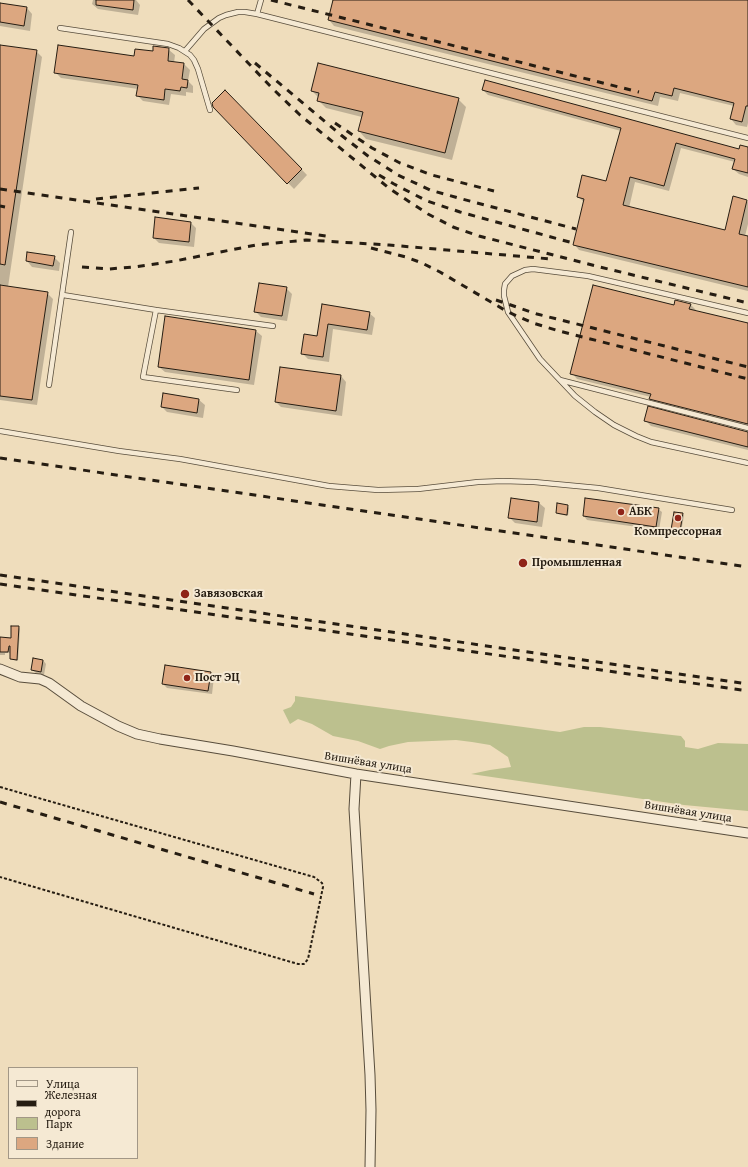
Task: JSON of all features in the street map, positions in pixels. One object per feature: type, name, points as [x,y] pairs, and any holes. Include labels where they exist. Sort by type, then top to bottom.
[{"type":"street","name":"Вишнёвая улица","points":[[0,669],[20,677],[40,679],[49,683],[81,706],[118,726],[137,734],[356,774],[748,833]]},
{"type":"street","points":[[356,774],[354,809],[370,1075],[370,1167]]},
{"type":"lane","points":[[257,14],[261,0]]},
{"type":"lane","points":[[185,51],[204,29],[219,18],[238,12],[257,14],[748,138]]},
{"type":"lane","points":[[60,28],[168,44],[180,48],[194,60],[210,110]]},
{"type":"lane","points":[[50,385],[71,232]]},
{"type":"lane","points":[[748,313],[588,276],[533,269],[525,270],[512,276],[505,284],[504,296],[508,312],[540,359],[575,396],[595,412],[614,425],[651,442],[748,463]]},
{"type":"lane","points":[[63,295],[156,310],[273,326]]},
{"type":"lane","points":[[156,310],[143,377],[237,390]]},
{"type":"lane","points":[[559,380],[748,428]]},
{"type":"lane","points":[[0,431],[119,451],[187,460],[329,486],[385,490],[418,489],[478,482],[534,482],[598,488],[732,510]]},
{"type":"path","points":[[0,787],[314,877],[322,883],[323,888],[308,959],[304,964],[298,964],[0,877]]},
{"type":"green space","points":[[295,696],[560,732],[584,727],[600,727],[681,736],[685,741],[685,747],[698,749],[718,743],[748,744],[748,811],[684,805],[471,774],[511,767],[508,757],[490,745],[456,740],[408,742],[380,749],[358,741],[333,736],[312,724],[298,719],[290,724],[283,710],[291,707],[295,701]]},
{"type":"building","points":[[96,0],[134,0],[133,10],[96,5]]},
{"type":"building","points":[[333,0],[748,0],[748,106],[746,106],[742,122],[730,119],[734,103],[674,88],[672,96],[655,92],[652,101],[328,20]]},
{"type":"building","points":[[0,3],[27,7],[24,26],[0,22]]},
{"type":"building","points":[[0,45],[37,50],[5,265],[0,264]]},
{"type":"building","points":[[58,45],[134,56],[135,49],[153,51],[153,46],[169,48],[168,61],[184,63],[182,79],[188,80],[187,88],[181,87],[180,91],[165,89],[164,100],[136,96],[138,85],[54,73]]},
{"type":"building","points":[[318,63],[459,98],[445,153],[358,131],[363,112],[317,101],[319,93],[311,91]]},
{"type":"building","points":[[485,80],[739,149],[740,145],[748,147],[748,173],[732,169],[735,159],[676,143],[664,186],[630,177],[623,205],[725,230],[733,196],[747,200],[739,234],[748,236],[748,287],[573,245],[584,199],[577,197],[582,175],[606,181],[621,128],[482,90]]},
{"type":"building","points":[[225,90],[302,169],[287,184],[213,107],[212,103]]},
{"type":"building","points":[[155,217],[191,222],[189,242],[153,238]]},
{"type":"building","points":[[27,252],[55,256],[53,266],[26,261]]},
{"type":"building","points":[[259,283],[287,287],[282,316],[254,312]]},
{"type":"building","points":[[0,285],[48,292],[32,400],[0,396]]},
{"type":"building","points":[[593,285],[674,305],[675,300],[691,304],[689,309],[748,323],[748,424],[649,399],[651,394],[570,374]]},
{"type":"building","points":[[322,304],[370,312],[367,330],[328,324],[323,357],[301,354],[304,334],[317,336]]},
{"type":"building","points":[[165,316],[256,330],[249,380],[158,367]]},
{"type":"building","points":[[280,367],[341,375],[336,411],[275,402]]},
{"type":"building","points":[[163,393],[199,399],[197,413],[161,407]]},
{"type":"building","points":[[648,406],[748,432],[748,447],[644,421]]},
{"type":"building","points":[[511,498],[539,502],[537,522],[508,518]]},
{"type":"building","name":"АБК","points":[[585,498],[659,508],[656,527],[583,516]]},
{"type":"building","points":[[557,503],[568,505],[567,515],[556,513]]},
{"type":"building","name":"Компрессорная","points":[[674,512],[683,513],[680,531],[671,530]]},
{"type":"building","points":[[11,626],[19,626],[17,660],[10,659],[10,646],[8,652],[0,652],[0,637],[11,638]]},
{"type":"building","points":[[33,658],[43,660],[41,672],[31,670]]},
{"type":"building","name":"Пост ЭЦ","points":[[165,665],[211,672],[208,691],[162,684]]},
{"type":"railway","points":[[188,0],[272,88],[300,115],[390,189],[428,214],[453,227],[479,236],[748,303]]},
{"type":"railway","points":[[271,0],[639,92]]},
{"type":"railway","points":[[255,63],[341,135],[368,156],[398,175],[430,190],[576,229]]},
{"type":"railway","points":[[335,123],[372,148],[400,163],[432,175],[494,191]]},
{"type":"railway","points":[[379,175],[427,201],[460,212],[573,243]]},
{"type":"railway","points":[[96,199],[199,188]]},
{"type":"railway","points":[[0,189],[326,236]]},
{"type":"railway","points":[[0,206],[5,207]]},
{"type":"railway","points":[[82,267],[109,269],[134,267],[175,261],[256,245],[306,240],[389,245],[551,259]]},
{"type":"railway","points":[[371,248],[406,257],[422,263],[508,312],[533,323],[748,379]]},
{"type":"railway","points":[[496,300],[537,314],[748,367]]},
{"type":"railway","points":[[0,458],[748,567]]},
{"type":"railway","points":[[0,575],[748,684]]},
{"type":"railway","points":[[0,584],[748,691]]},
{"type":"railway","points":[[0,802],[314,894]]},
{"type":"place","name":"АБК","points":[[621,512]]},
{"type":"place","name":"Компрессорная","points":[[678,518]]},
{"type":"place","name":"Промышленная","points":[[523,563]]},
{"type":"place","name":"Завязовская","points":[[185,594]]},
{"type":"place","name":"Пост ЭЦ","points":[[187,678]]}]
